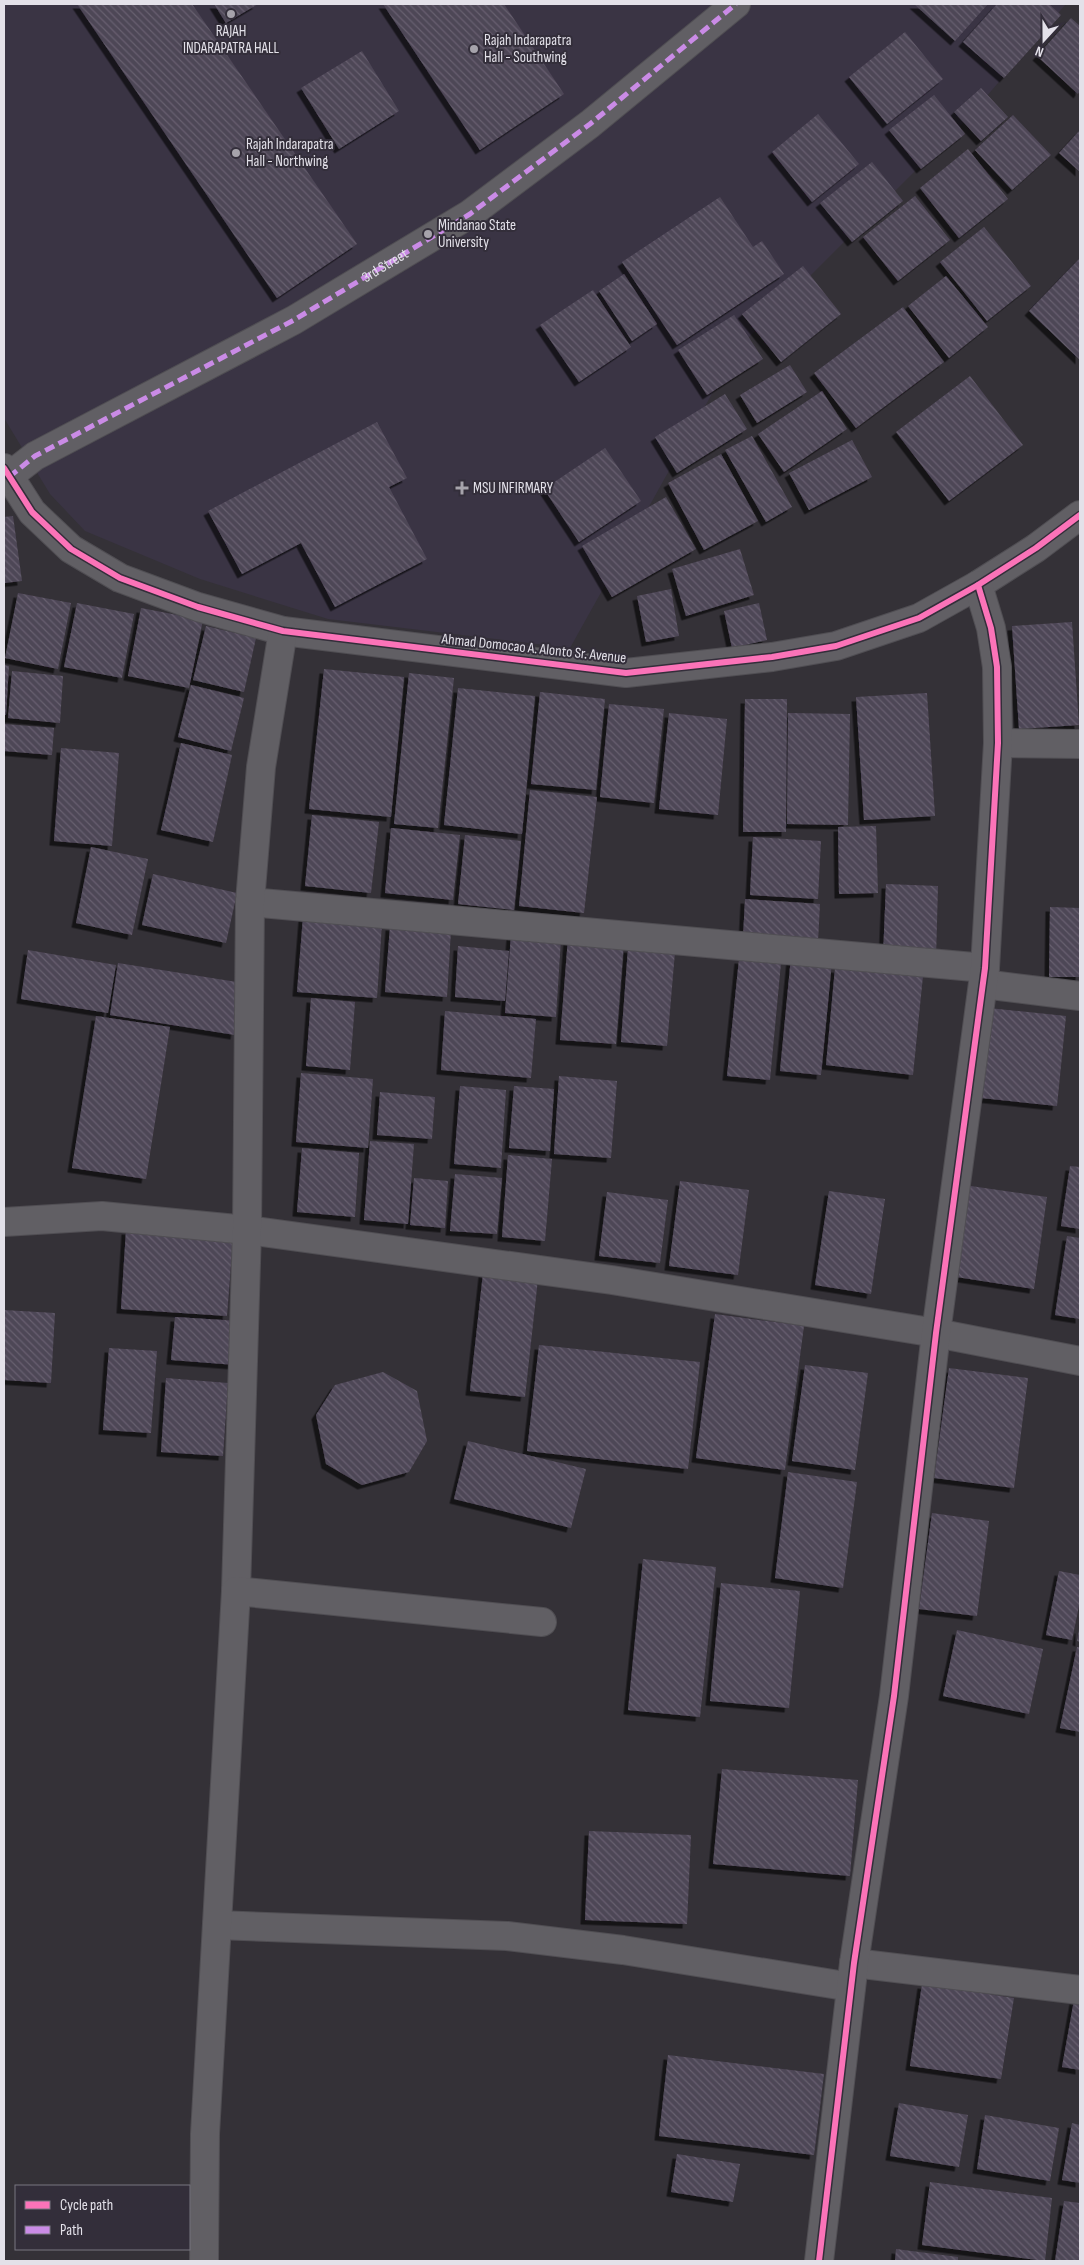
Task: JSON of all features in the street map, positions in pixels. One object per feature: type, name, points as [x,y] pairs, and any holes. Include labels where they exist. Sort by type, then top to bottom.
[{"type":"street","name":"3rd Street","points":[[6,475],[35,456],[294,320],[470,214],[590,124],[736,4]]},
{"type":"street","name":"Ahmad Domocao A. Alonto Sr. Avenue","points":[[6,475],[32,512],[71,550],[120,578],[198,608],[283,631],[626,673],[772,657],[836,646],[919,618],[978,585],[1036,548],[1080,514]]},
{"type":"street","points":[[819,2261],[852,1975],[894,1696],[936,1333],[984,976],[998,743],[997,667],[991,628],[978,585]]},
{"type":"street","points":[[204,2261],[205,2134],[236,1591],[247,1230],[250,902],[260,767],[283,631]]},
{"type":"street","points":[[998,743],[1080,744]]},
{"type":"street","points":[[250,902],[984,976],[1080,996]]},
{"type":"street","points":[[4,1222],[102,1216],[247,1230],[612,1280],[936,1333],[1080,1361]]},
{"type":"street","points":[[236,1591],[542,1622]]},
{"type":"street","points":[[217,1925],[507,1936],[852,1975],[1080,1990]]},
{"type":"shaded area","name":"Mindanao State University","points":[[4,4],[1066,4],[967,119],[737,349],[570,648],[328,619],[200,579],[85,531],[50,494],[4,418]]},
{"type":"building","name":"Rajah Indarapatra Hall - Northwing","points":[[77,4],[192,4],[357,244],[277,298]]},
{"type":"building","name":"RAJAH INDARAPATRA HALL","points":[[214,4],[258,4],[226,23]]},
{"type":"building","name":"Rajah Indarapatra Hall - Southwing","points":[[383,4],[504,4],[564,94],[480,150]]},
{"type":"building","points":[[914,4],[988,4],[955,41]]},
{"type":"building","points":[[997,4],[1049,4],[1061,15],[1004,78],[963,42]]},
{"type":"building","points":[[1071,18],[1080,26],[1080,91],[1078,94],[1037,56]]},
{"type":"building","points":[[905,32],[943,79],[887,124],[849,77]]},
{"type":"building","points":[[362,51],[399,111],[339,149],[301,88]]},
{"type":"building","points":[[981,88],[1008,117],[981,141],[954,112]]},
{"type":"building","points":[[934,95],[965,134],[921,169],[889,130]]},
{"type":"building","points":[[818,114],[859,164],[812,202],[772,152]]},
{"type":"building","points":[[1013,115],[1051,155],[1012,190],[975,150]]},
{"type":"building","points":[[1080,130],[1080,172],[1059,153]]},
{"type":"building","points":[[968,149],[1008,199],[959,238],[920,188]]},
{"type":"building","points":[[872,162],[903,201],[852,242],[820,203]]},
{"type":"building","points":[[915,196],[950,240],[898,281],[863,237]]},
{"type":"building","points":[[720,197],[753,247],[762,241],[784,274],[677,345],[622,262]]},
{"type":"building","points":[[984,227],[1031,286],[987,321],[940,262]]},
{"type":"building","points":[[1080,258],[1080,360],[1029,311]]},
{"type":"building","points":[[803,266],[841,314],[781,362],[742,314]]},
{"type":"building","points":[[624,274],[657,324],[632,341],[599,291]]},
{"type":"building","points":[[946,276],[988,327],[949,358],[908,306]]},
{"type":"building","points":[[593,290],[631,347],[579,382],[540,325]]},
{"type":"building","points":[[903,307],[944,362],[856,428],[814,373]]},
{"type":"building","points":[[734,315],[763,359],[707,395],[678,350]]},
{"type":"building","points":[[790,365],[807,392],[757,423],[740,395]]},
{"type":"building","points":[[970,376],[1023,445],[949,501],[896,432]]},
{"type":"building","points":[[822,391],[847,429],[784,472],[758,434]]},
{"type":"building","points":[[725,394],[747,429],[677,473],[655,437]]},
{"type":"building","points":[[377,422],[407,478],[389,487],[427,559],[335,607],[301,543],[242,574],[208,511]]},
{"type":"building","points":[[752,436],[792,507],[766,522],[725,450]]},
{"type":"building","points":[[852,440],[872,477],[809,510],[789,473]]},
{"type":"building","points":[[605,448],[641,501],[579,542],[544,489]]},
{"type":"building","points":[[721,454],[758,521],[704,550],[668,483]]},
{"type":"building","points":[[666,497],[696,549],[612,597],[582,546]]},
{"type":"building","points":[[13,516],[22,581],[4,583],[4,517]]},
{"type":"building","points":[[740,549],[754,595],[686,616],[672,569]]},
{"type":"building","points":[[671,589],[679,636],[646,642],[637,596]]},
{"type":"building","points":[[18,593],[71,603],[58,669],[5,658]]},
{"type":"building","points":[[77,603],[134,614],[122,678],[64,667]]},
{"type":"building","points":[[759,603],[767,640],[732,648],[724,611]]},
{"type":"building","points":[[141,608],[203,620],[189,688],[128,676]]},
{"type":"building","points":[[1072,622],[1079,725],[1019,729],[1012,626]]},
{"type":"building","points":[[206,626],[256,638],[244,692],[193,680]]},
{"type":"building","points":[[4,665],[9,666],[6,715],[4,715]]},
{"type":"building","points":[[324,669],[404,677],[391,817],[309,809]]},
{"type":"building","points":[[12,671],[63,676],[60,723],[8,718]]},
{"type":"building","points":[[409,673],[454,678],[438,828],[394,824]]},
{"type":"building","points":[[191,685],[244,698],[231,751],[178,737]]},
{"type":"building","points":[[458,688],[535,696],[522,834],[444,825]]},
{"type":"building","points":[[540,692],[605,699],[596,790],[531,784]]},
{"type":"building","points":[[927,693],[935,816],[864,820],[856,697]]},
{"type":"building","points":[[745,699],[787,699],[786,832],[743,832]]},
{"type":"building","points":[[609,704],[664,709],[654,803],[600,797]]},
{"type":"building","points":[[669,713],[727,719],[718,815],[659,809]]},
{"type":"building","points":[[788,713],[850,714],[848,825],[787,824]]},
{"type":"building","points":[[4,724],[54,728],[52,755],[4,751]]},
{"type":"building","points":[[181,743],[232,755],[213,842],[161,830]]},
{"type":"building","points":[[61,748],[119,753],[112,846],[54,841]]},
{"type":"building","points":[[530,790],[597,797],[584,913],[519,906]]},
{"type":"building","points":[[312,815],[379,822],[371,893],[305,886]]},
{"type":"building","points":[[876,826],[878,893],[839,894],[838,827]]},
{"type":"building","points":[[391,828],[460,835],[453,900],[385,893]]},
{"type":"building","points":[[465,835],[521,841],[514,910],[458,904]]},
{"type":"building","points":[[753,837],[821,841],[818,899],[750,895]]},
{"type":"building","points":[[91,847],[148,859],[132,935],[76,923]]},
{"type":"building","points":[[153,874],[237,893],[226,943],[142,925]]},
{"type":"building","points":[[886,884],[938,886],[936,959],[883,957]]},
{"type":"building","points":[[745,899],[820,904],[818,942],[743,938]]},
{"type":"building","points":[[1050,907],[1080,908],[1080,977],[1049,977]]},
{"type":"building","points":[[303,917],[382,924],[377,998],[297,992]]},
{"type":"building","points":[[390,926],[451,931],[447,997],[385,992]]},
{"type":"building","points":[[511,935],[561,939],[556,1017],[505,1013]]},
{"type":"building","points":[[568,938],[624,942],[616,1044],[560,1040]]},
{"type":"building","points":[[458,946],[509,951],[505,1001],[455,997]]},
{"type":"building","points":[[628,948],[675,952],[667,1046],[621,1042]]},
{"type":"building","points":[[28,950],[116,965],[108,1013],[21,999]]},
{"type":"building","points":[[791,957],[832,961],[821,1075],[780,1071]]},
{"type":"building","points":[[739,959],[781,963],[770,1080],[727,1076]]},
{"type":"building","points":[[118,963],[243,983],[235,1035],[110,1015]]},
{"type":"building","points":[[835,968],[923,976],[913,1075],[826,1065]]},
{"type":"building","points":[[311,998],[355,1002],[350,1070],[306,1066]]},
{"type":"building","points":[[989,1008],[1066,1016],[1057,1106],[981,1098]]},
{"type":"building","points":[[445,1011],[536,1019],[531,1078],[441,1070]]},
{"type":"building","points":[[96,1016],[170,1027],[146,1179],[72,1168]]},
{"type":"building","points":[[301,1073],[373,1079],[368,1148],[296,1142]]},
{"type":"building","points":[[559,1076],[617,1081],[611,1158],[554,1154]]},
{"type":"building","points":[[460,1086],[506,1090],[501,1168],[454,1164]]},
{"type":"building","points":[[514,1086],[554,1089],[550,1151],[509,1148]]},
{"type":"building","points":[[380,1092],[435,1097],[432,1139],[377,1135]]},
{"type":"building","points":[[370,1141],[414,1144],[408,1224],[364,1220]]},
{"type":"building","points":[[302,1148],[359,1153],[355,1217],[297,1212]]},
{"type":"building","points":[[508,1155],[552,1159],[545,1241],[502,1237]]},
{"type":"building","points":[[1070,1166],[1080,1167],[1080,1229],[1061,1226]]},
{"type":"building","points":[[455,1174],[502,1178],[497,1234],[450,1231]]},
{"type":"building","points":[[414,1178],[448,1181],[445,1228],[410,1225]]},
{"type":"building","points":[[680,1181],[749,1190],[738,1275],[669,1266]]},
{"type":"building","points":[[964,1185],[1047,1197],[1034,1289],[950,1276]]},
{"type":"building","points":[[829,1191],[885,1199],[871,1294],[815,1285]]},
{"type":"building","points":[[607,1192],[668,1200],[660,1263],[599,1256]]},
{"type":"building","points":[[126,1230],[233,1238],[227,1316],[121,1309]]},
{"type":"building","points":[[1067,1236],[1080,1238],[1080,1319],[1055,1315]]},
{"type":"building","points":[[483,1273],[538,1279],[525,1397],[470,1391]]},
{"type":"building","points":[[4,1310],[55,1313],[51,1383],[4,1380]]},
{"type":"building","points":[[715,1314],[804,1326],[785,1470],[696,1458]]},
{"type":"building","points":[[175,1317],[239,1321],[236,1365],[171,1360]]},
{"type":"building","points":[[539,1345],[700,1362],[688,1469],[527,1451]]},
{"type":"building","points":[[109,1348],[157,1351],[151,1433],[103,1430]]},
{"type":"building","points":[[805,1365],[868,1373],[855,1470],[792,1461]]},
{"type":"building","points":[[949,1368],[1028,1378],[1014,1488],[934,1478]]},
{"type":"building","points":[[383,1372],[417,1391],[427,1441],[409,1472],[362,1485],[326,1464],[316,1415],[335,1385]]},
{"type":"building","points":[[166,1378],[228,1383],[223,1456],[161,1452]]},
{"type":"building","points":[[468,1441],[586,1469],[571,1528],[454,1499]]},
{"type":"building","points":[[788,1472],[857,1482],[843,1588],[775,1578]]},
{"type":"building","points":[[932,1513],[989,1521],[977,1616],[919,1609]]},
{"type":"building","points":[[643,1559],[716,1567],[700,1717],[628,1710]]},
{"type":"building","points":[[1059,1571],[1080,1575],[1080,1601],[1072,1640],[1046,1635]]},
{"type":"building","points":[[721,1583],[800,1591],[789,1708],[710,1701]]},
{"type":"building","points":[[1080,1629],[1080,1642],[1077,1641]]},
{"type":"building","points":[[957,1630],[1043,1649],[1029,1714],[943,1696]]},
{"type":"building","points":[[1077,1647],[1080,1647],[1080,1732],[1060,1728]]},
{"type":"building","points":[[722,1769],[858,1780],[850,1876],[713,1864]]},
{"type":"building","points":[[589,1831],[691,1835],[687,1924],[585,1920]]},
{"type":"building","points":[[922,1984],[1014,1998],[1001,2079],[910,2066]]},
{"type":"building","points":[[1074,2000],[1080,2001],[1080,2070],[1062,2067]]},
{"type":"building","points":[[668,2055],[824,2074],[814,2155],[659,2136]]},
{"type":"building","points":[[899,2103],[968,2115],[959,2167],[890,2156]]},
{"type":"building","points":[[985,2115],[1059,2128],[1050,2181],[977,2169]]},
{"type":"building","points":[[1072,2123],[1080,2125],[1080,2183],[1062,2180]]},
{"type":"building","points":[[677,2154],[740,2164],[733,2202],[671,2192]]},
{"type":"building","points":[[930,2182],[1052,2198],[1045,2261],[922,2245]]},
{"type":"building","points":[[1064,2201],[1080,2203],[1080,2261],[1055,2261]]},
{"type":"building","points":[[896,2249],[958,2257],[958,2261],[895,2261]]},
{"type":"marked path","points":[[9,477],[35,456],[294,320],[470,214],[590,124],[736,4]]},
{"type":"cycle path","points":[[4,468],[32,512],[71,549],[120,578],[198,607],[283,631],[626,673],[772,657],[836,646],[919,618],[978,585],[1036,548],[1080,515]]},
{"type":"cycle path","points":[[819,2261],[854,1963],[894,1696],[936,1333],[985,968],[998,743],[997,667],[991,628],[978,585]]},
{"type":"place","name":"RAJAH INDARAPATRA HALL","points":[[231,14]]},
{"type":"place","name":"Rajah Indarapatra Hall - Southwing","points":[[474,49]]},
{"type":"place","name":"Rajah Indarapatra Hall - Northwing","points":[[236,153]]},
{"type":"place","name":"Mindanao State University","points":[[428,234]]},
{"type":"place","name":"MSU INFIRMARY","points":[[462,488]]}]
